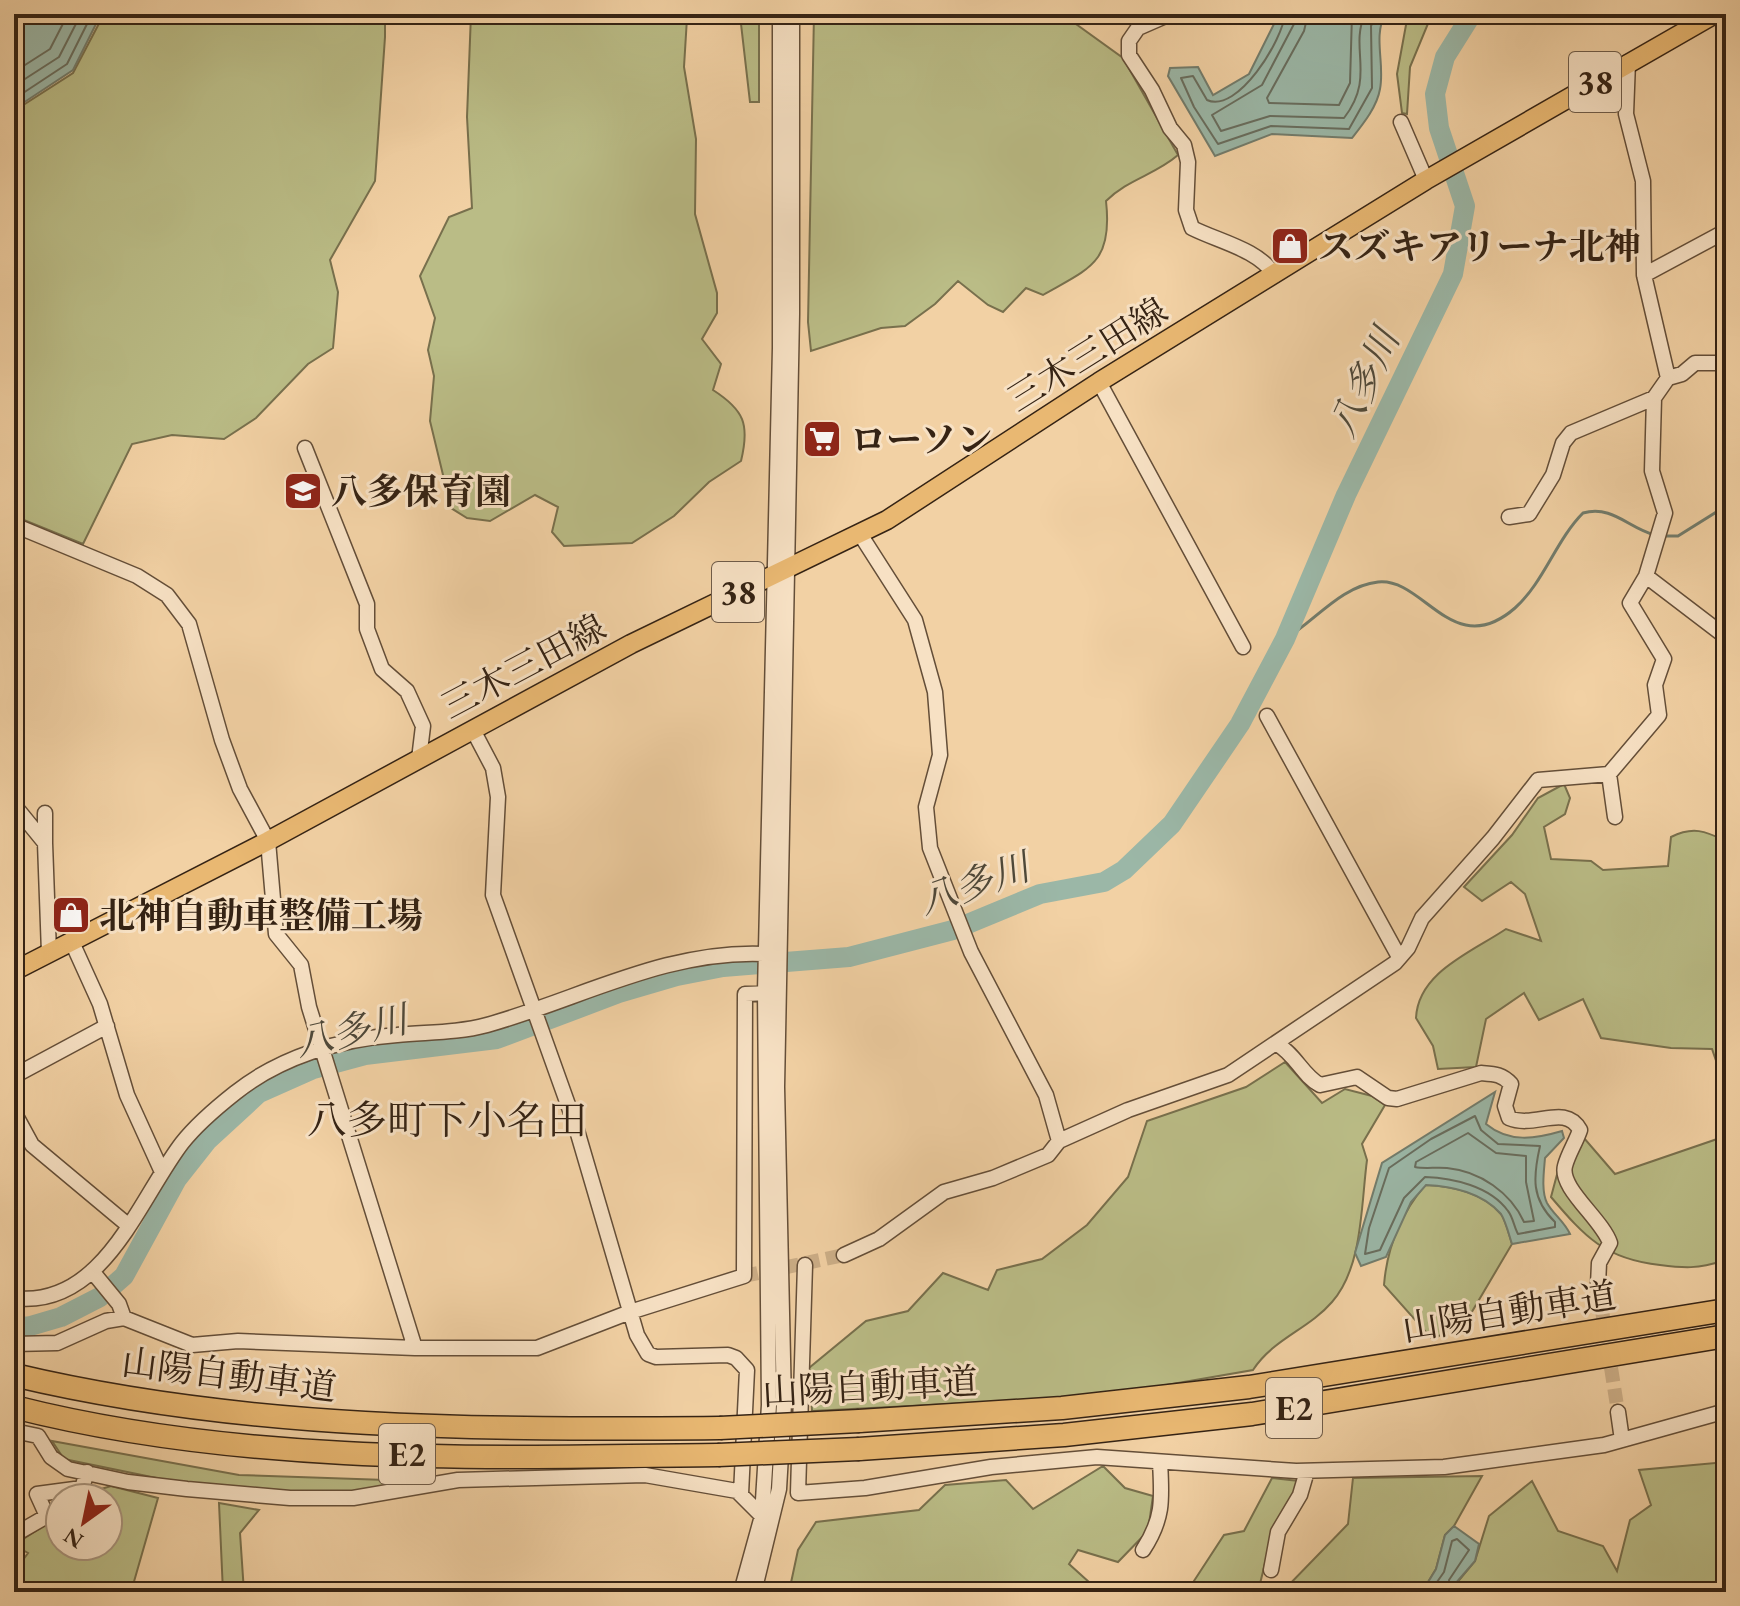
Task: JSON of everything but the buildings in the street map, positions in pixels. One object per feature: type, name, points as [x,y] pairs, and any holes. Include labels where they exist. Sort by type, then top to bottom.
[{"type":"highway","name":"山陽自動車道","points":[[20,1376],[100,1393],[230,1411],[388,1425],[519,1429],[720,1428],[1062,1408],[1221,1390],[1726,1310]]},
{"type":"highway","name":"山陽自動車道","points":[[17,1407],[225,1442],[387,1454],[568,1457],[718,1455],[1064,1435],[1252,1414],[1726,1336]]},
{"type":"main road","name":"三木三田線","points":[[14,971],[268,841],[631,644],[860,534],[929,495],[1099,382],[1433,177],[1715,14]]},
{"type":"street","points":[[741,1592],[762,1516],[770,1378],[772,993],[780,573],[780,14]]},
{"type":"street","points":[[780,573],[792,314],[792,14]]},
{"type":"street","points":[[1170,14],[1138,28],[1129,41],[1129,55],[1152,90],[1170,128],[1184,145],[1188,162],[1186,210],[1192,228],[1248,252],[1267,264],[1275,275]]},
{"type":"street","points":[[1628,62],[1626,114],[1643,181],[1644,275],[1668,378]]},
{"type":"street","points":[[1401,122],[1433,177]]},
{"type":"street","points":[[1644,275],[1726,231]]},
{"type":"street","points":[[1509,517],[1529,514],[1538,503],[1571,433],[1654,398],[1668,378],[1682,374],[1695,363],[1726,363]]},
{"type":"street","points":[[1099,382],[1243,647]]},
{"type":"street","points":[[844,1255],[879,1239],[944,1192],[993,1178],[1048,1155],[1059,1141],[1128,1110],[1228,1075],[1399,957],[1422,918],[1493,838],[1538,780],[1609,774],[1659,715],[1655,685],[1664,659],[1630,603],[1646,576],[1665,513],[1652,471],[1654,398]]},
{"type":"street","points":[[305,448],[367,604],[367,629],[382,669],[407,691],[423,726],[419,759]]},
{"type":"street","points":[[14,525],[137,576],[167,595],[189,624],[222,740],[240,789],[268,841],[276,934],[301,965],[309,1007],[324,1047],[415,1348]]},
{"type":"street","points":[[860,534],[915,620],[928,664],[940,730],[940,755],[926,807],[930,848],[971,952],[1046,1095],[1059,1141]]},
{"type":"street","points":[[1646,576],[1726,637]]},
{"type":"street","points":[[1267,716],[1399,957]]},
{"type":"street","points":[[473,730],[493,768],[498,797],[493,895],[576,1127],[630,1312],[648,1354],[667,1357],[728,1355],[736,1358],[747,1370],[741,1494]]},
{"type":"street","points":[[1609,774],[1615,817]]},
{"type":"street","points":[[14,805],[45,843]]},
{"type":"street","points":[[45,813],[49,953]]},
{"type":"street","points":[[71,940],[107,1026],[127,1095],[162,1172]]},
{"type":"street","points":[[14,1298],[53,1293],[92,1271],[115,1249],[162,1172],[205,1118],[237,1091],[274,1068],[324,1047],[396,1035],[457,1032],[657,967],[727,954],[774,954]]},
{"type":"street","points":[[92,1271],[122,1311],[192,1345],[238,1341],[415,1348],[537,1348],[630,1312],[744,1276],[745,994],[772,993]]},
{"type":"street","points":[[754,1592],[777,1504],[784,1404],[772,993]]},
{"type":"street","points":[[14,1076],[107,1026]]},
{"type":"street","points":[[1277,1044],[1295,1057],[1309,1079],[1320,1085],[1357,1077],[1388,1098],[1397,1099],[1481,1073],[1493,1074],[1505,1076],[1511,1084],[1505,1113],[1509,1118],[1521,1123],[1566,1115],[1574,1120],[1580,1130],[1564,1167],[1564,1176],[1571,1190],[1600,1222],[1610,1243],[1599,1263],[1598,1285]]},
{"type":"street","points":[[14,1112],[32,1145],[129,1226]]},
{"type":"street","points":[[805,1265],[798,1493],[865,1488],[991,1467],[1097,1457],[1307,1471],[1444,1467],[1561,1454],[1726,1411]]},
{"type":"street","points":[[14,1344],[57,1343],[122,1311]]},
{"type":"street","points":[[1618,1412],[1622,1440]]},
{"type":"street","points":[[14,1431],[38,1436],[51,1457],[68,1469],[128,1482],[290,1498],[353,1498],[458,1480],[645,1475],[741,1494],[762,1516]]},
{"type":"street","points":[[1143,1550],[1158,1527],[1162,1497],[1160,1462]]},
{"type":"street","points":[[1271,1570],[1278,1532],[1300,1495],[1307,1471]]},
{"type":"street","points":[[14,1529],[21,1531],[47,1516],[37,1494],[82,1488],[87,1472]]},
{"type":"green space","points":[[104,14],[385,14],[385,37],[375,181],[330,260],[338,292],[333,348],[308,364],[256,418],[224,439],[172,435],[132,444],[83,544],[14,516],[14,111],[73,73]]},
{"type":"green space","points":[[471,14],[759,14],[759,102],[750,102],[741,24],[687,18],[684,67],[696,139],[695,214],[717,293],[717,313],[702,339],[721,364],[713,390],[732,404],[742,419],[745,437],[741,461],[709,482],[674,516],[632,543],[564,546],[552,532],[558,507],[535,495],[490,521],[467,518],[451,508],[430,421],[434,376],[428,350],[435,318],[420,276],[449,217],[472,208],[467,117]]},
{"type":"green space","points":[[814,14],[1062,14],[1123,58],[1178,155],[1123,187],[1106,201],[1106,238],[1102,251],[1085,270],[1043,295],[1026,288],[1003,312],[988,305],[958,281],[935,304],[905,326],[881,328],[811,351],[808,322]]},
{"type":"green space","points":[[1408,14],[1432,14],[1410,67],[1407,114],[1402,113],[1397,74]]},
{"type":"green space","points":[[1564,784],[1570,798],[1565,814],[1544,827],[1551,859],[1591,861],[1603,870],[1668,866],[1671,837],[1699,831],[1726,841],[1726,1090],[1712,1049],[1671,1048],[1601,1038],[1583,999],[1539,1020],[1524,993],[1486,1019],[1476,1067],[1438,1069],[1433,1046],[1416,1018],[1426,988],[1449,965],[1506,929],[1541,941],[1525,894],[1511,882],[1482,901],[1464,887],[1512,835],[1538,798]]},
{"type":"green space","points":[[1285,1062],[1322,1103],[1345,1089],[1372,1096],[1385,1105],[1362,1144],[1367,1160],[1359,1234],[1350,1271],[1342,1288],[1323,1311],[1271,1350],[1253,1370],[1103,1396],[812,1411],[809,1368],[866,1321],[908,1311],[943,1273],[988,1290],[997,1270],[1042,1259],[1087,1225],[1128,1177],[1147,1121],[1246,1087]]},
{"type":"green space","points":[[1726,1136],[1726,1259],[1722,1261],[1684,1267],[1625,1257],[1586,1235],[1551,1197],[1559,1167],[1584,1138],[1615,1174]]},
{"type":"green space","points":[[1425,1185],[1456,1189],[1494,1207],[1506,1224],[1512,1244],[1470,1315],[1433,1340],[1384,1285],[1396,1232]]},
{"type":"green space","points":[[52,1441],[239,1475],[445,1482],[344,1496],[210,1489],[64,1459]]},
{"type":"green space","points":[[1726,1462],[1726,1592],[1458,1592],[1455,1585],[1475,1561],[1489,1516],[1532,1481],[1558,1531],[1603,1546],[1617,1571],[1630,1520],[1651,1505],[1639,1470]]},
{"type":"green space","points":[[1103,1466],[1125,1488],[1153,1496],[1148,1531],[1118,1562],[1078,1550],[1069,1564],[1100,1592],[789,1592],[798,1550],[816,1522],[919,1510],[945,1485],[1006,1480],[1033,1509]]},
{"type":"green space","points":[[1482,1476],[1454,1526],[1445,1535],[1436,1569],[1422,1592],[1282,1592],[1348,1524],[1353,1478]]},
{"type":"green space","points":[[1272,1478],[1299,1481],[1268,1551],[1258,1592],[1165,1592],[1192,1584],[1224,1535],[1244,1531]]},
{"type":"green space","points":[[124,1489],[158,1498],[131,1592],[14,1592],[14,1572],[28,1553],[14,1545],[44,1526],[44,1562],[124,1562]]},
{"type":"green space","points":[[219,1503],[259,1510],[240,1533],[244,1592],[223,1592]]},
{"type":"water","points":[[14,14],[101,14],[73,70],[14,109]]},
{"type":"water","points":[[1279,14],[1385,14],[1379,41],[1381,80],[1376,102],[1352,138],[1272,134],[1215,156],[1168,76],[1170,68],[1198,67],[1213,95],[1249,74]]},
{"type":"water","points":[[1495,1092],[1486,1124],[1495,1130],[1522,1138],[1562,1131],[1564,1138],[1545,1158],[1543,1187],[1547,1203],[1570,1234],[1512,1244],[1501,1214],[1494,1207],[1456,1189],[1426,1185],[1411,1202],[1386,1257],[1361,1266],[1355,1253],[1382,1163]]},
{"type":"water","points":[[1454,1526],[1479,1544],[1475,1561],[1455,1584],[1458,1592],[1422,1592],[1436,1569],[1445,1535]]},
{"type":"waterway","name":"八多川","points":[[14,1325],[27,1327],[61,1317],[100,1297],[124,1276],[177,1179],[207,1141],[259,1093],[313,1069],[365,1055],[497,1039],[619,993],[677,976],[723,967],[849,957],[953,930],[1040,894],[1104,882],[1124,870],[1172,824],[1240,724],[1285,639],[1346,495],[1453,274],[1465,206],[1439,128],[1435,94],[1445,57],[1472,14]]},
{"type":"waterway","points":[[1663,536],[1678,536],[1726,506]]},
{"type":"waterway","points":[[1285,639],[1340,597],[1378,582],[1395,584],[1457,622],[1474,626],[1493,622],[1525,598],[1583,513],[1603,512],[1655,535]]},
{"type":"tunnel","points":[[744,1276],[844,1255]]},
{"type":"tunnel","points":[[1598,1285],[1618,1412]]},
{"type":"place","name":"スズキアリーナ北神","points":[[1290,246]]},
{"type":"place","name":"ローソン","points":[[822,439]]},
{"type":"place","name":"八多保育園","points":[[303,491]]},
{"type":"place","name":"北神自動車整備工場","points":[[71,915]]},
{"type":"district","name":"八多町下小名田","points":[[447,1120]]}]
